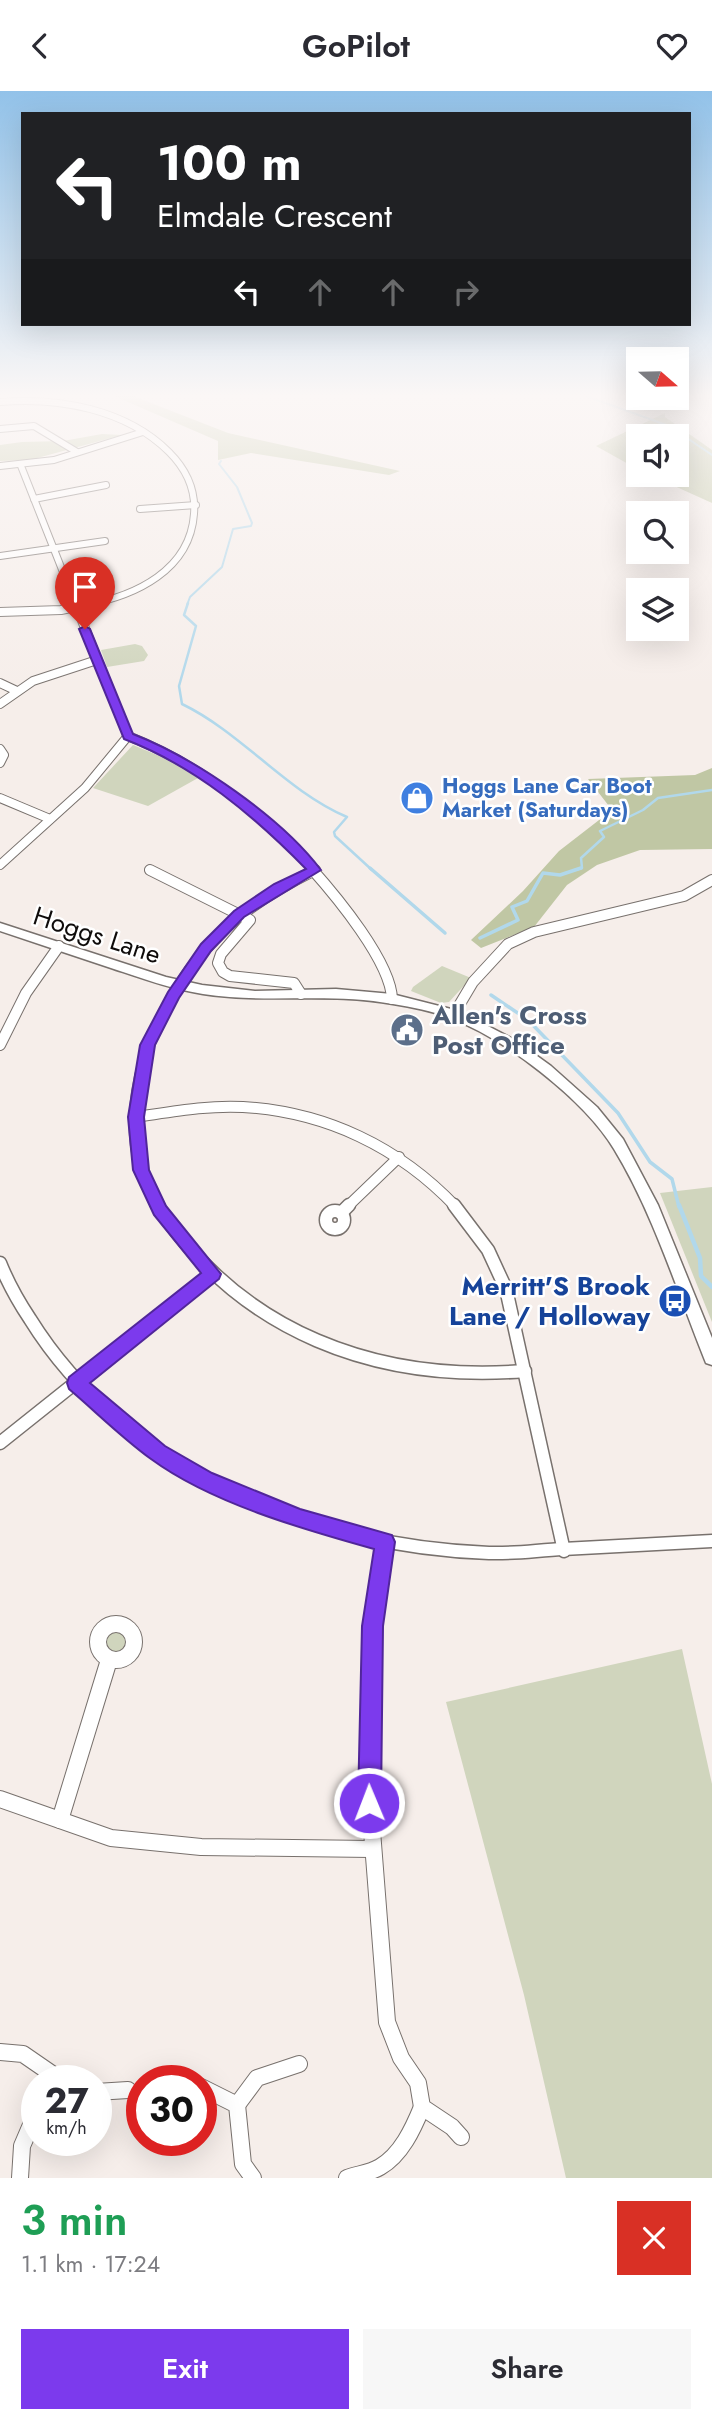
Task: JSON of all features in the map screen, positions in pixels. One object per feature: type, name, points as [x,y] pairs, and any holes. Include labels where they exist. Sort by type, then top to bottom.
[{"type":"street","points":[[32,493],[128,736],[155,746],[204,776],[268,823],[315,870],[360,929],[393,988],[392,999]]},
{"type":"street","points":[[34,499],[63,493]]},
{"type":"street","points":[[0,612],[76,609],[144,586],[176,563],[195,528],[194,493]]},
{"type":"street","points":[[140,509],[196,505]]},
{"type":"street","points":[[0,556],[105,541]]},
{"type":"street","points":[[0,704],[17,691],[47,675],[97,660]]},
{"type":"street","points":[[0,683],[17,691]]},
{"type":"street","points":[[0,865],[85,788],[128,736]]},
{"type":"street","points":[[0,749],[4,755],[0,763]]},
{"type":"street","points":[[1,798],[50,819]]},
{"type":"street","points":[[150,870],[250,920],[221,954],[218,963],[223,972],[230,976],[294,983],[301,994]]},
{"type":"street","points":[[315,870],[279,887],[239,914],[206,947],[180,985],[147,1045],[136,1117],[141,1170],[159,1210],[212,1274],[242,1299],[273,1318],[346,1353],[408,1369],[490,1374],[525,1371]]},
{"type":"street","points":[[454,1014],[474,982],[508,944],[534,932],[684,896],[712,880]]},
{"type":"street","points":[[664,902],[672,914]]},
{"type":"street","name":"Hoggs Lane","points":[[0,927],[180,985],[255,995],[336,993],[392,999],[454,1014],[510,1043],[547,1070],[592,1111],[618,1143],[652,1205],[712,1358]]},
{"type":"street","points":[[0,1045],[9,1020],[33,980],[59,946]]},
{"type":"street","points":[[136,1117],[194,1109],[243,1107],[318,1119],[344,1127],[380,1145],[441,1190],[470,1224],[498,1268],[506,1289],[564,1551]]},
{"type":"street","points":[[341,1213],[399,1157]]},
{"type":"street","points":[[0,1263],[3,1283],[76,1383],[159,1453],[205,1480],[300,1519],[385,1542],[490,1553],[712,1542]]},
{"type":"street","points":[[0,1443],[212,1274]]},
{"type":"street","points":[[347,2178],[380,2167],[396,2152],[412,2131],[422,2107],[418,2083],[401,2058],[387,2022],[372,1849],[368,1780],[372,1626],[385,1542]]},
{"type":"street","points":[[60,1820],[109,1660]]},
{"type":"street","points":[[0,1799],[111,1838],[201,1847],[372,1849]]},
{"type":"street","points":[[0,2052],[23,2054],[38,2065]]},
{"type":"street","points":[[253,2178],[243,2164],[237,2105],[257,2078],[299,2064]]},
{"type":"street","points":[[217,2095],[237,2105]]},
{"type":"street","points":[[422,2107],[452,2127],[461,2137]]},
{"type":"street","points":[[20,2178],[21,2156]]},
{"type":"green space","points":[[691,493],[712,493],[712,503]]},
{"type":"green space","points":[[135,644],[142,646],[148,655],[144,661],[107,667],[101,650]]},
{"type":"green space","points":[[133,745],[174,762],[198,778],[148,806],[93,788]]},
{"type":"green space","points":[[712,768],[712,849],[640,850],[597,865],[567,885],[534,927],[481,948],[471,940],[523,891],[559,851],[612,810],[588,779],[695,775]]},
{"type":"green space","points":[[442,966],[471,978],[449,1002],[441,1003],[411,991],[413,987]]},
{"type":"green space","points":[[712,1187],[712,1322],[660,1193]]},
{"type":"green space","points":[[117,1630],[128,1637],[129,1642],[122,1653],[117,1654],[106,1647],[105,1642],[112,1631]]},
{"type":"green space","points":[[682,1649],[712,1784],[712,2178],[566,2178],[524,1995],[446,1702]]},
{"type":"waterway","points":[[187,605],[190,597],[222,567],[233,529],[251,526],[240,493]]},
{"type":"waterway","points":[[188,603],[184,615],[196,626],[179,686],[182,704],[225,730],[304,792],[347,817],[334,832],[335,836],[372,870]]},
{"type":"waterway","points":[[575,870],[582,868],[581,858],[604,837],[600,831],[643,810],[658,798],[712,790]]},
{"type":"waterway","points":[[370,868],[445,933]]},
{"type":"waterway","points":[[575,870],[581,868]]},
{"type":"waterway","points":[[480,938],[518,920],[512,907],[527,901],[543,873],[560,875],[575,870]]},
{"type":"waterway","points":[[491,995],[528,1020],[618,1113],[650,1162],[672,1179],[679,1207]]},
{"type":"waterway","points":[[679,1205],[700,1258],[701,1276],[712,1287]]},
{"type":"place","name":"Hoggs Lane Car Boot Market (Saturdays)","points":[[417,798]]},
{"type":"place","name":"Allen's Cross Post Office","points":[[407,1030]]},
{"type":"place","name":"Merritt'S Brook Lane / Holloway","points":[[675,1301]]},
{"type":"route","points":[[85,629],[128,736],[155,746],[204,776],[268,823],[315,870],[279,887],[239,914],[206,947],[173,996],[147,1045],[136,1117],[136,1143],[141,1170],[159,1210],[212,1274],[76,1383],[159,1453],[205,1480],[300,1519],[385,1542],[372,1626],[369,1803]]}]
